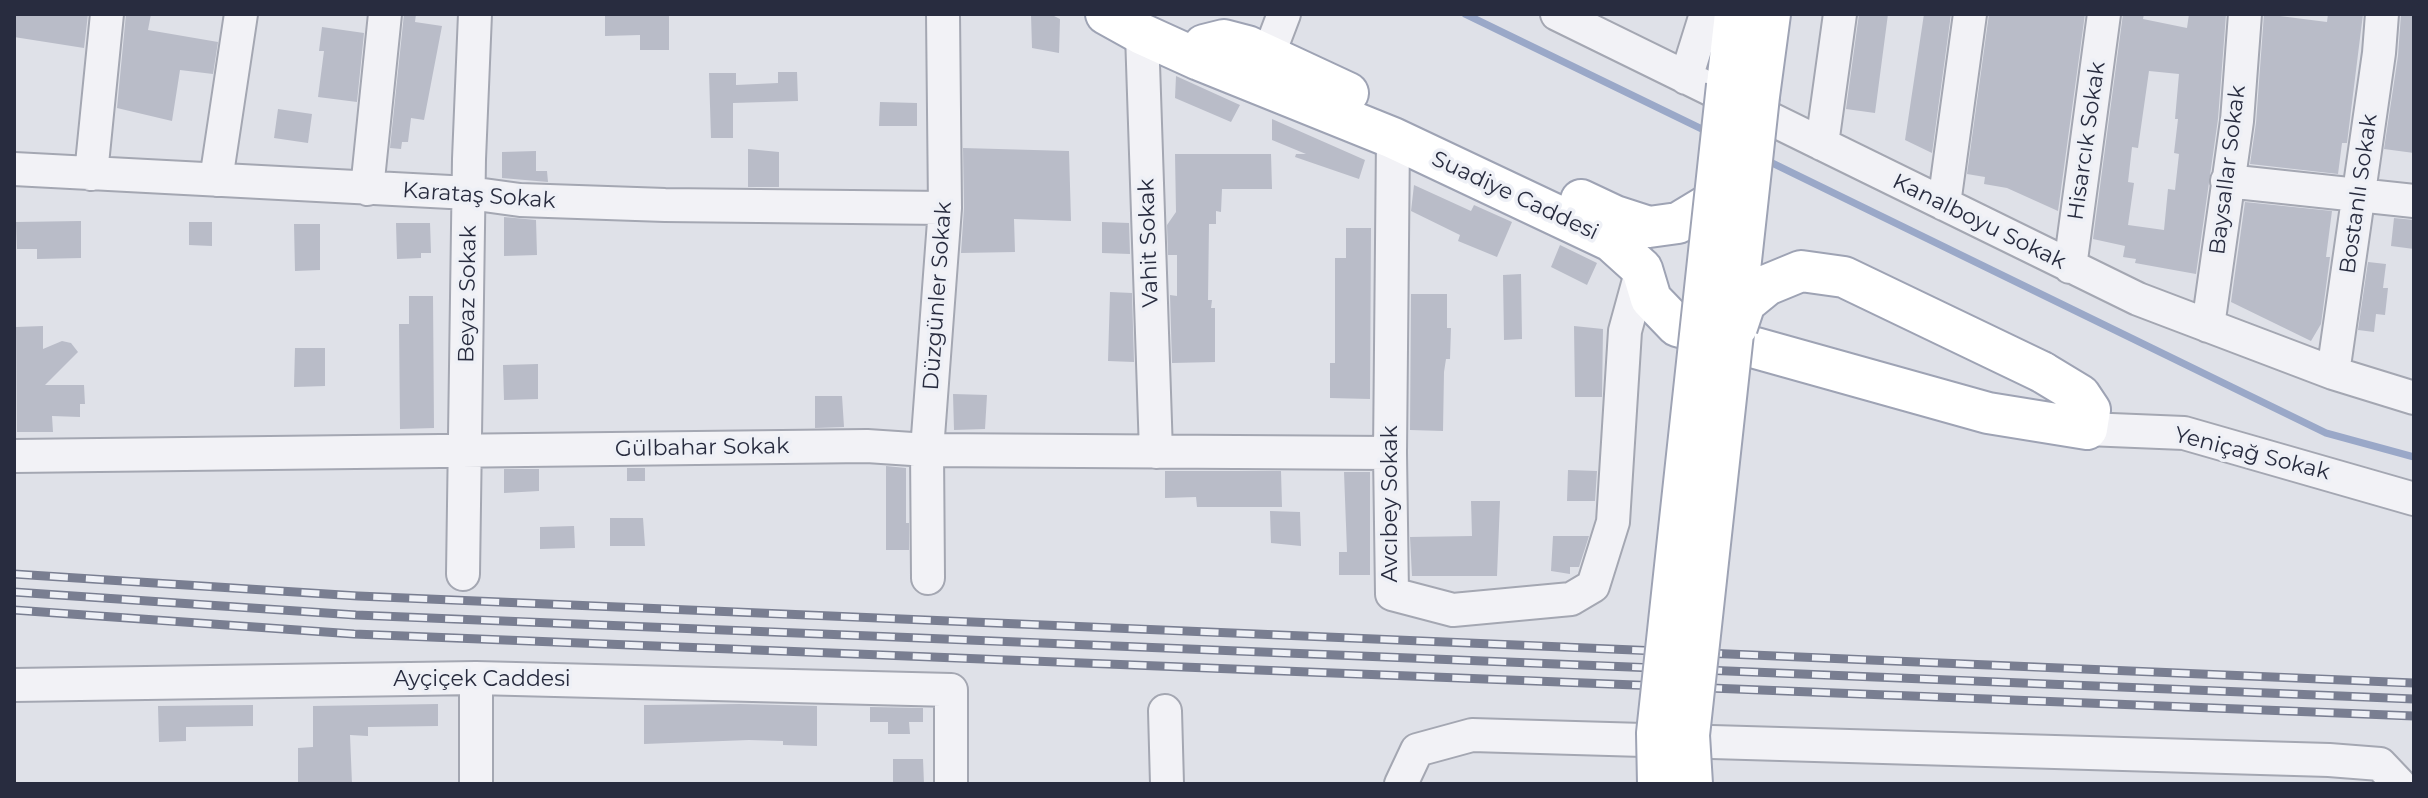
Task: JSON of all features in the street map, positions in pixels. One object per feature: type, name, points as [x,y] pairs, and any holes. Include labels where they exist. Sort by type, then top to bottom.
[{"type":"main road","name":"Suadiye Caddesi","points":[[1106,14],[1197,59],[1393,138],[1611,241],[1642,269],[1651,299],[1677,326],[1988,413],[2087,429]]},
{"type":"main road","points":[[1692,784],[1689,735],[1732,347],[1743,90],[1735,14]]},
{"type":"main road","points":[[1658,784],[1657,733],[1716,200],[1743,90],[1770,14]]},
{"type":"main road","points":[[1197,59],[1204,45],[1224,40],[1247,46],[1615,216],[1649,227],[1678,223],[1716,200]]},
{"type":"main road","points":[[1732,347],[1745,303],[1767,285],[1801,271],[1844,277],[2042,372],[2080,395],[2090,410],[2087,429]]},
{"type":"street","points":[[91,174],[107,14]]},
{"type":"street","points":[[216,180],[241,14]]},
{"type":"street","points":[[367,189],[385,14]]},
{"type":"street","name":"Beyaz Sokak","points":[[463,574],[475,14]]},
{"type":"street","name":"Düzgünler Sokak","points":[[928,578],[927,450],[945,208],[943,14]]},
{"type":"street","points":[[1268,56],[1284,14]]},
{"type":"street","name":"Kanalboyu Sokak","points":[[1557,14],[1593,23],[1686,78],[2138,299],[2333,373],[2414,398]]},
{"type":"street","points":[[1686,78],[1706,14]]},
{"type":"street","points":[[1822,144],[1840,14]]},
{"type":"street","points":[[1944,204],[1970,14]]},
{"type":"street","name":"Hisarcık Sokak","points":[[2070,267],[2104,14]]},
{"type":"street","name":"Baysallar Sokak","points":[[2208,326],[2237,121],[2245,14]]},
{"type":"street","name":"Bostanlı Sokak","points":[[2333,373],[2382,14]]},
{"type":"street","name":"Vahit Sokak","points":[[1142,34],[1156,452]]},
{"type":"street","name":"Avcıbey Sokak","points":[[1393,138],[1392,594],[1453,610],[1571,599],[1593,586],[1613,522],[1625,331],[1642,269]]},
{"type":"street","name":"Karataş Sokak","points":[[14,169],[469,193],[520,200],[651,205],[945,208]]},
{"type":"street","points":[[2227,181],[2414,201]]},
{"type":"street","name":"Yeniçağ Sokak","points":[[2087,429],[2184,433],[2414,499]]},
{"type":"street","name":"Gülbahar Sokak","points":[[14,456],[867,446],[927,450],[1390,453]]},
{"type":"street","points":[[476,678],[476,784]]},
{"type":"street","name":"Ayçiçek Caddesi","points":[[14,685],[476,678],[951,690],[951,784]]},
{"type":"street","points":[[1165,711],[1167,784]]},
{"type":"street","points":[[1401,784],[1417,750],[1472,735],[2329,760],[2380,764],[2399,784]]},
{"type":"building","points":[[14,14],[88,14],[84,48],[14,37]]},
{"type":"building","points":[[126,14],[151,14],[148,30],[218,42],[213,74],[180,70],[172,121],[117,108]]},
{"type":"building","points":[[404,14],[416,14],[415,22],[442,26],[424,120],[411,118],[408,142],[402,142],[401,149],[390,148]]},
{"type":"building","points":[[605,14],[669,15],[669,50],[640,50],[640,35],[605,36]]},
{"type":"building","points":[[1031,14],[1050,14],[1060,19],[1059,53],[1032,48]]},
{"type":"building","points":[[1859,14],[1888,14],[1875,113],[1846,109]]},
{"type":"building","points":[[1924,14],[1951,14],[1932,153],[1905,140]]},
{"type":"building","points":[[1989,14],[2085,14],[2058,211],[2007,188],[1984,184],[1985,177],[1967,174]]},
{"type":"building","points":[[2123,14],[2144,14],[2143,19],[2187,28],[2189,14],[2226,14],[2218,119],[2196,274],[2135,263],[2136,259],[2123,257],[2125,246],[2093,239]],"holes":[[[2149,71],[2179,74],[2174,153],[2179,154],[2175,190],[2168,189],[2164,230],[2128,225],[2134,183],[2128,182],[2132,147],[2138,148]]]},
{"type":"building","points":[[2264,14],[2327,22],[2328,14],[2363,14],[2347,143],[2342,143],[2338,174],[2250,164]]},
{"type":"building","points":[[2401,14],[2414,14],[2414,153],[2384,149]]},
{"type":"building","points":[[322,27],[364,33],[357,102],[318,97],[324,51],[319,51]]},
{"type":"building","points":[[778,72],[797,72],[798,101],[733,103],[733,138],[711,138],[709,73],[736,73],[736,85],[778,83]]},
{"type":"building","points":[[1176,76],[1240,105],[1231,122],[1175,98]]},
{"type":"building","points":[[880,102],[917,103],[917,126],[879,126]]},
{"type":"building","points":[[278,109],[312,114],[308,143],[274,138]]},
{"type":"building","points":[[1272,119],[1365,160],[1359,179],[1295,157],[1296,154],[1306,154],[1272,140]]},
{"type":"building","points":[[963,148],[1069,151],[1071,221],[1014,219],[1015,252],[961,253]]},
{"type":"building","points":[[748,149],[779,152],[779,187],[748,187]]},
{"type":"building","points":[[536,151],[536,171],[547,171],[548,182],[502,178],[502,152]]},
{"type":"building","points":[[1175,154],[1271,154],[1272,189],[1222,189],[1221,212],[1216,211],[1216,224],[1209,224],[1208,300],[1212,300],[1211,308],[1215,308],[1215,362],[1172,363],[1170,295],[1177,296],[1177,255],[1168,255],[1167,225],[1176,212]]},
{"type":"building","points":[[1414,185],[1471,211],[1474,205],[1512,222],[1497,257],[1458,241],[1460,235],[1411,211]]},
{"type":"building","points":[[2245,202],[2332,211],[2326,257],[2330,257],[2321,324],[2311,341],[2231,302]]},
{"type":"building","points":[[504,217],[536,220],[537,255],[504,256]]},
{"type":"building","points":[[2394,218],[2414,220],[2414,249],[2391,246]]},
{"type":"building","points":[[81,221],[81,258],[37,259],[37,249],[17,249],[16,222]]},
{"type":"building","points":[[189,222],[212,222],[212,246],[189,245]]},
{"type":"building","points":[[1102,222],[1129,223],[1130,254],[1102,253]]},
{"type":"building","points":[[396,223],[430,223],[431,253],[421,253],[421,258],[397,259]]},
{"type":"building","points":[[294,224],[320,224],[320,270],[295,271]]},
{"type":"building","points":[[1346,228],[1371,228],[1370,399],[1330,398],[1330,363],[1335,363],[1335,258],[1346,258]]},
{"type":"building","points":[[1560,245],[1597,263],[1587,285],[1551,267]]},
{"type":"building","points":[[2368,262],[2386,264],[2383,288],[2388,288],[2385,315],[2376,314],[2374,332],[2358,330]]},
{"type":"building","points":[[1521,274],[1522,339],[1504,340],[1503,275]]},
{"type":"building","points":[[1110,292],[1132,293],[1134,362],[1108,361]]},
{"type":"building","points":[[1411,294],[1447,294],[1447,328],[1451,328],[1450,359],[1446,359],[1444,372],[1443,431],[1410,430]]},
{"type":"building","points":[[409,296],[433,296],[434,428],[400,429],[399,324],[409,324]]},
{"type":"building","points":[[43,326],[43,349],[62,341],[71,343],[78,352],[45,385],[84,385],[85,404],[80,404],[80,417],[52,416],[53,432],[17,432],[16,327]]},
{"type":"building","points":[[1574,326],[1603,329],[1602,397],[1575,397]]},
{"type":"building","points":[[295,348],[325,348],[325,386],[294,387]]},
{"type":"building","points":[[538,364],[538,399],[504,400],[503,365]]},
{"type":"building","points":[[953,394],[987,395],[985,429],[954,430]]},
{"type":"building","points":[[815,396],[842,396],[844,427],[815,428]]},
{"type":"building","points":[[886,466],[906,468],[909,550],[886,550]]},
{"type":"building","points":[[627,468],[645,468],[645,481],[627,481]]},
{"type":"building","points":[[504,469],[539,469],[539,491],[504,493]]},
{"type":"building","points":[[1568,470],[1597,471],[1595,501],[1567,501]]},
{"type":"building","points":[[1165,471],[1281,471],[1282,507],[1197,507],[1196,497],[1165,498]]},
{"type":"building","points":[[1344,472],[1370,472],[1370,575],[1339,575],[1339,552],[1347,552]]},
{"type":"building","points":[[1471,501],[1500,501],[1497,576],[1412,576],[1410,537],[1472,536]]},
{"type":"building","points":[[1270,511],[1300,512],[1301,546],[1271,543]]},
{"type":"building","points":[[610,518],[643,518],[645,546],[610,546]]},
{"type":"building","points":[[574,526],[575,548],[540,549],[540,527]]},
{"type":"building","points":[[1553,536],[1589,536],[1579,567],[1570,567],[1570,574],[1551,571]]},
{"type":"building","points":[[438,704],[438,726],[368,727],[368,736],[350,735],[352,784],[298,784],[298,748],[313,747],[313,706]]},
{"type":"building","points":[[253,705],[253,726],[186,727],[186,741],[159,742],[158,706]]},
{"type":"building","points":[[644,705],[817,706],[817,746],[749,740],[644,744]]},
{"type":"building","points":[[870,707],[923,708],[923,722],[909,722],[910,734],[888,734],[888,722],[870,722]]},
{"type":"building","points":[[893,759],[923,759],[924,784],[893,784]]},
{"type":"waterway","points":[[1465,14],[1708,132]]},
{"type":"waterway","points":[[1766,160],[2326,433],[2414,457]]},
{"type":"railway","points":[[14,574],[358,596],[2414,683]]},
{"type":"railway","points":[[14,592],[356,615],[2414,699]]},
{"type":"railway","points":[[14,610],[354,634],[2414,716]]}]
